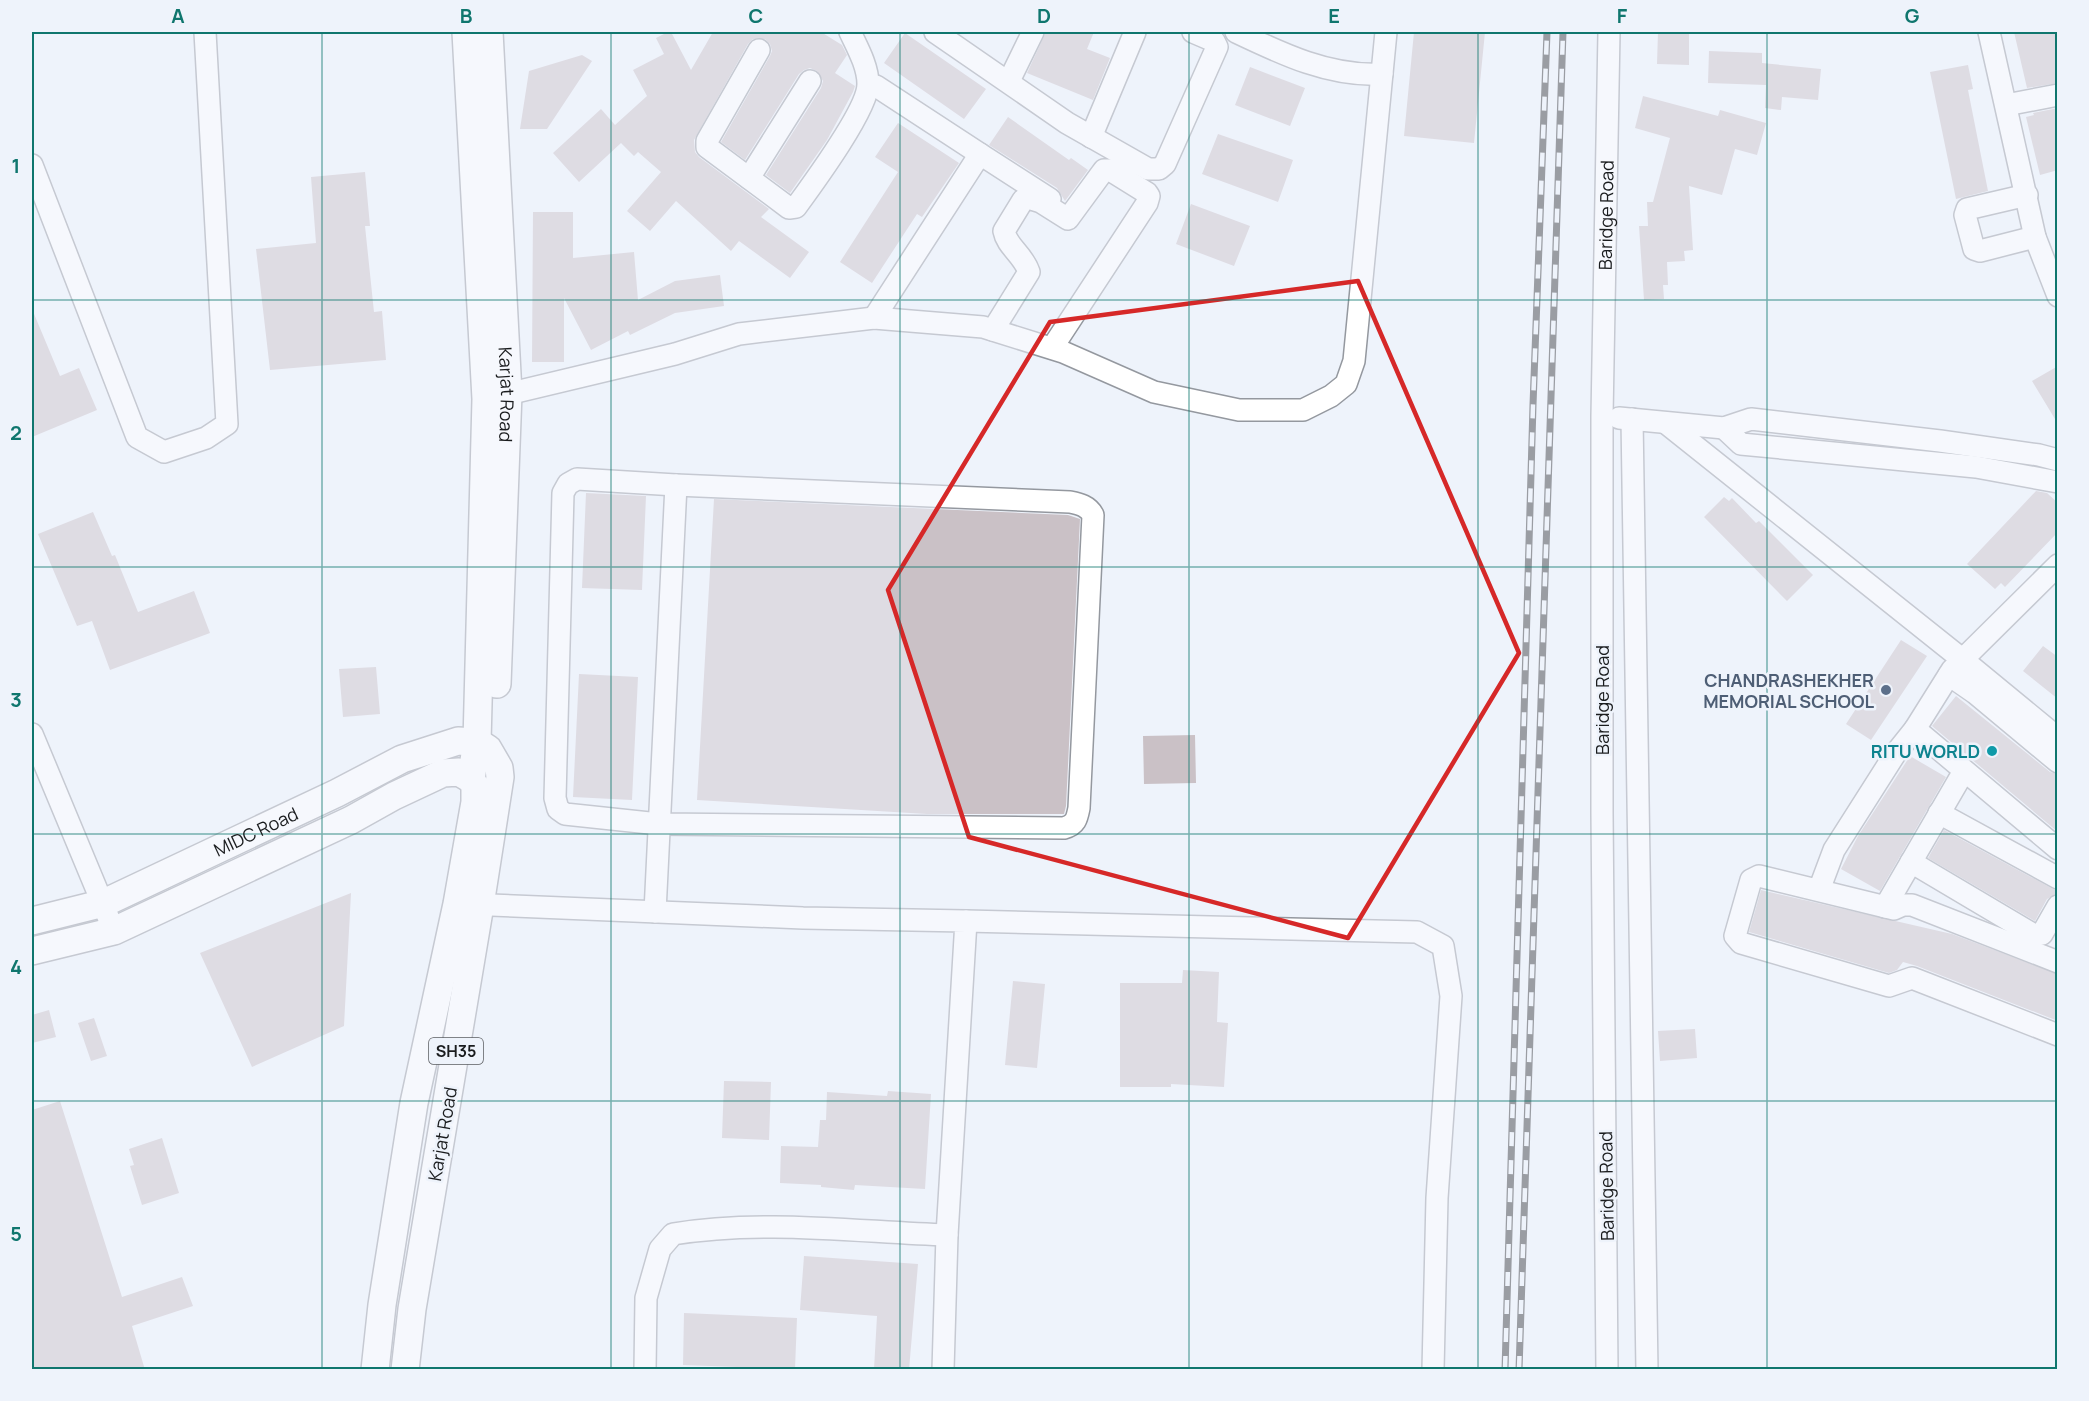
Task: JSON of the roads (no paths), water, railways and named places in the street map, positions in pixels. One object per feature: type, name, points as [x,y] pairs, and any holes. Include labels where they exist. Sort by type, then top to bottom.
[{"type":"main road","name":"Karjat Road","points":[[466,32],[497,396]]},
{"type":"main road","name":"Karjat Road","points":[[405,1370],[468,904],[475,802],[473,783],[483,780],[490,770],[486,750],[497,396],[489,32]]},
{"type":"main road","name":"MIDC Road","points":[[32,921],[104,903],[326,798],[402,759],[458,741],[486,750]]},
{"type":"main road","name":"Karjat Road","points":[[375,1370],[382,1305],[414,1103],[500,777],[499,768],[486,750]]},
{"type":"main road","name":"MIDC Road","points":[[32,951],[114,931],[351,820],[393,796],[443,773],[459,772],[473,783]]},
{"type":"street","points":[[32,165],[137,437],[164,452],[206,438],[228,424],[205,32]]},
{"type":"street","points":[[759,50],[707,141],[707,147],[789,208],[796,207],[828,163],[861,105],[868,85],[864,66],[850,32]]},
{"type":"street","points":[[935,32],[1068,123],[1148,169],[1159,169],[1165,164],[1217,47],[1214,40],[1193,32]]},
{"type":"street","points":[[1009,81],[1033,32]]},
{"type":"street","points":[[1091,137],[1135,32]]},
{"type":"street","points":[[497,396],[675,354],[739,334],[874,318],[983,327],[1052,348],[1154,392],[1239,410],[1303,410],[1331,396],[1346,384],[1354,362],[1386,32]]},
{"type":"street","name":"Baridge Road","points":[[1608,1370],[1602,813],[1602,416],[1609,32]]},
{"type":"street","points":[[1989,32],[2035,237],[2058,296]]},
{"type":"street","points":[[1245,34],[1280,52],[1331,70],[1362,75],[1382,74]]},
{"type":"street","points":[[749,178],[810,81]]},
{"type":"street","points":[[876,86],[1072,213]]},
{"type":"street","points":[[2006,105],[2058,95]]},
{"type":"street","points":[[874,318],[980,154]]},
{"type":"street","points":[[993,330],[1029,272],[1022,255],[1005,240],[1004,231],[1023,200],[1028,198],[1041,202],[1068,219],[1104,170],[1110,170],[1149,196],[1147,203],[1052,348]]},
{"type":"street","points":[[2027,195],[1967,209],[1965,215],[1974,249],[1980,251],[2035,237]]},
{"type":"street","points":[[1602,416],[1724,428],[1751,419],[1940,441],[2039,455],[2058,460]]},
{"type":"street","points":[[1632,419],[1647,1370]]},
{"type":"street","points":[[1665,423],[1956,668],[2058,738]]},
{"type":"street","points":[[1724,428],[1741,444],[1977,467],[2058,482]]},
{"type":"street","points":[[577,479],[1070,502],[1090,510],[1093,515],[1079,808],[1076,820],[1071,826],[1064,828],[659,824],[565,814],[558,808],[555,798],[563,493],[568,484],[577,479]]},
{"type":"street","points":[[655,912],[676,485]]},
{"type":"street","points":[[1819,890],[1834,850],[1895,754],[1915,729],[1956,668],[2058,565]]},
{"type":"street","points":[[1956,668],[1975,693],[2058,762]]},
{"type":"street","points":[[1915,729],[2058,849]]},
{"type":"street","points":[[32,734],[114,931]]},
{"type":"street","points":[[1885,907],[1964,771]]},
{"type":"street","points":[[1939,813],[2058,878]]},
{"type":"street","points":[[1911,862],[2034,935],[2042,934],[2058,906]]},
{"type":"street","points":[[2058,963],[1912,905],[1894,909],[1759,876],[1751,880],[1735,936],[1741,944],[1889,986],[1912,978],[2058,1035]]},
{"type":"street","points":[[468,904],[655,912],[1417,932],[1443,946],[1451,996],[1437,1198],[1433,1370]]},
{"type":"street","points":[[943,1370],[947,1235],[966,921]]},
{"type":"street","points":[[645,1370],[646,1298],[660,1250],[673,1234],[700,1229],[792,1227],[947,1235]]},
{"type":"railway","points":[[1505,1370],[1533,405],[1547,32]]},
{"type":"railway","points":[[1519,1370],[1563,32]]},
{"type":"place","name":"CHANDRASHEKHER MEMORIAL SCHOOL","points":[[1886,690]]},
{"type":"place","name":"RITU WORLD","points":[[1992,751]]}]
